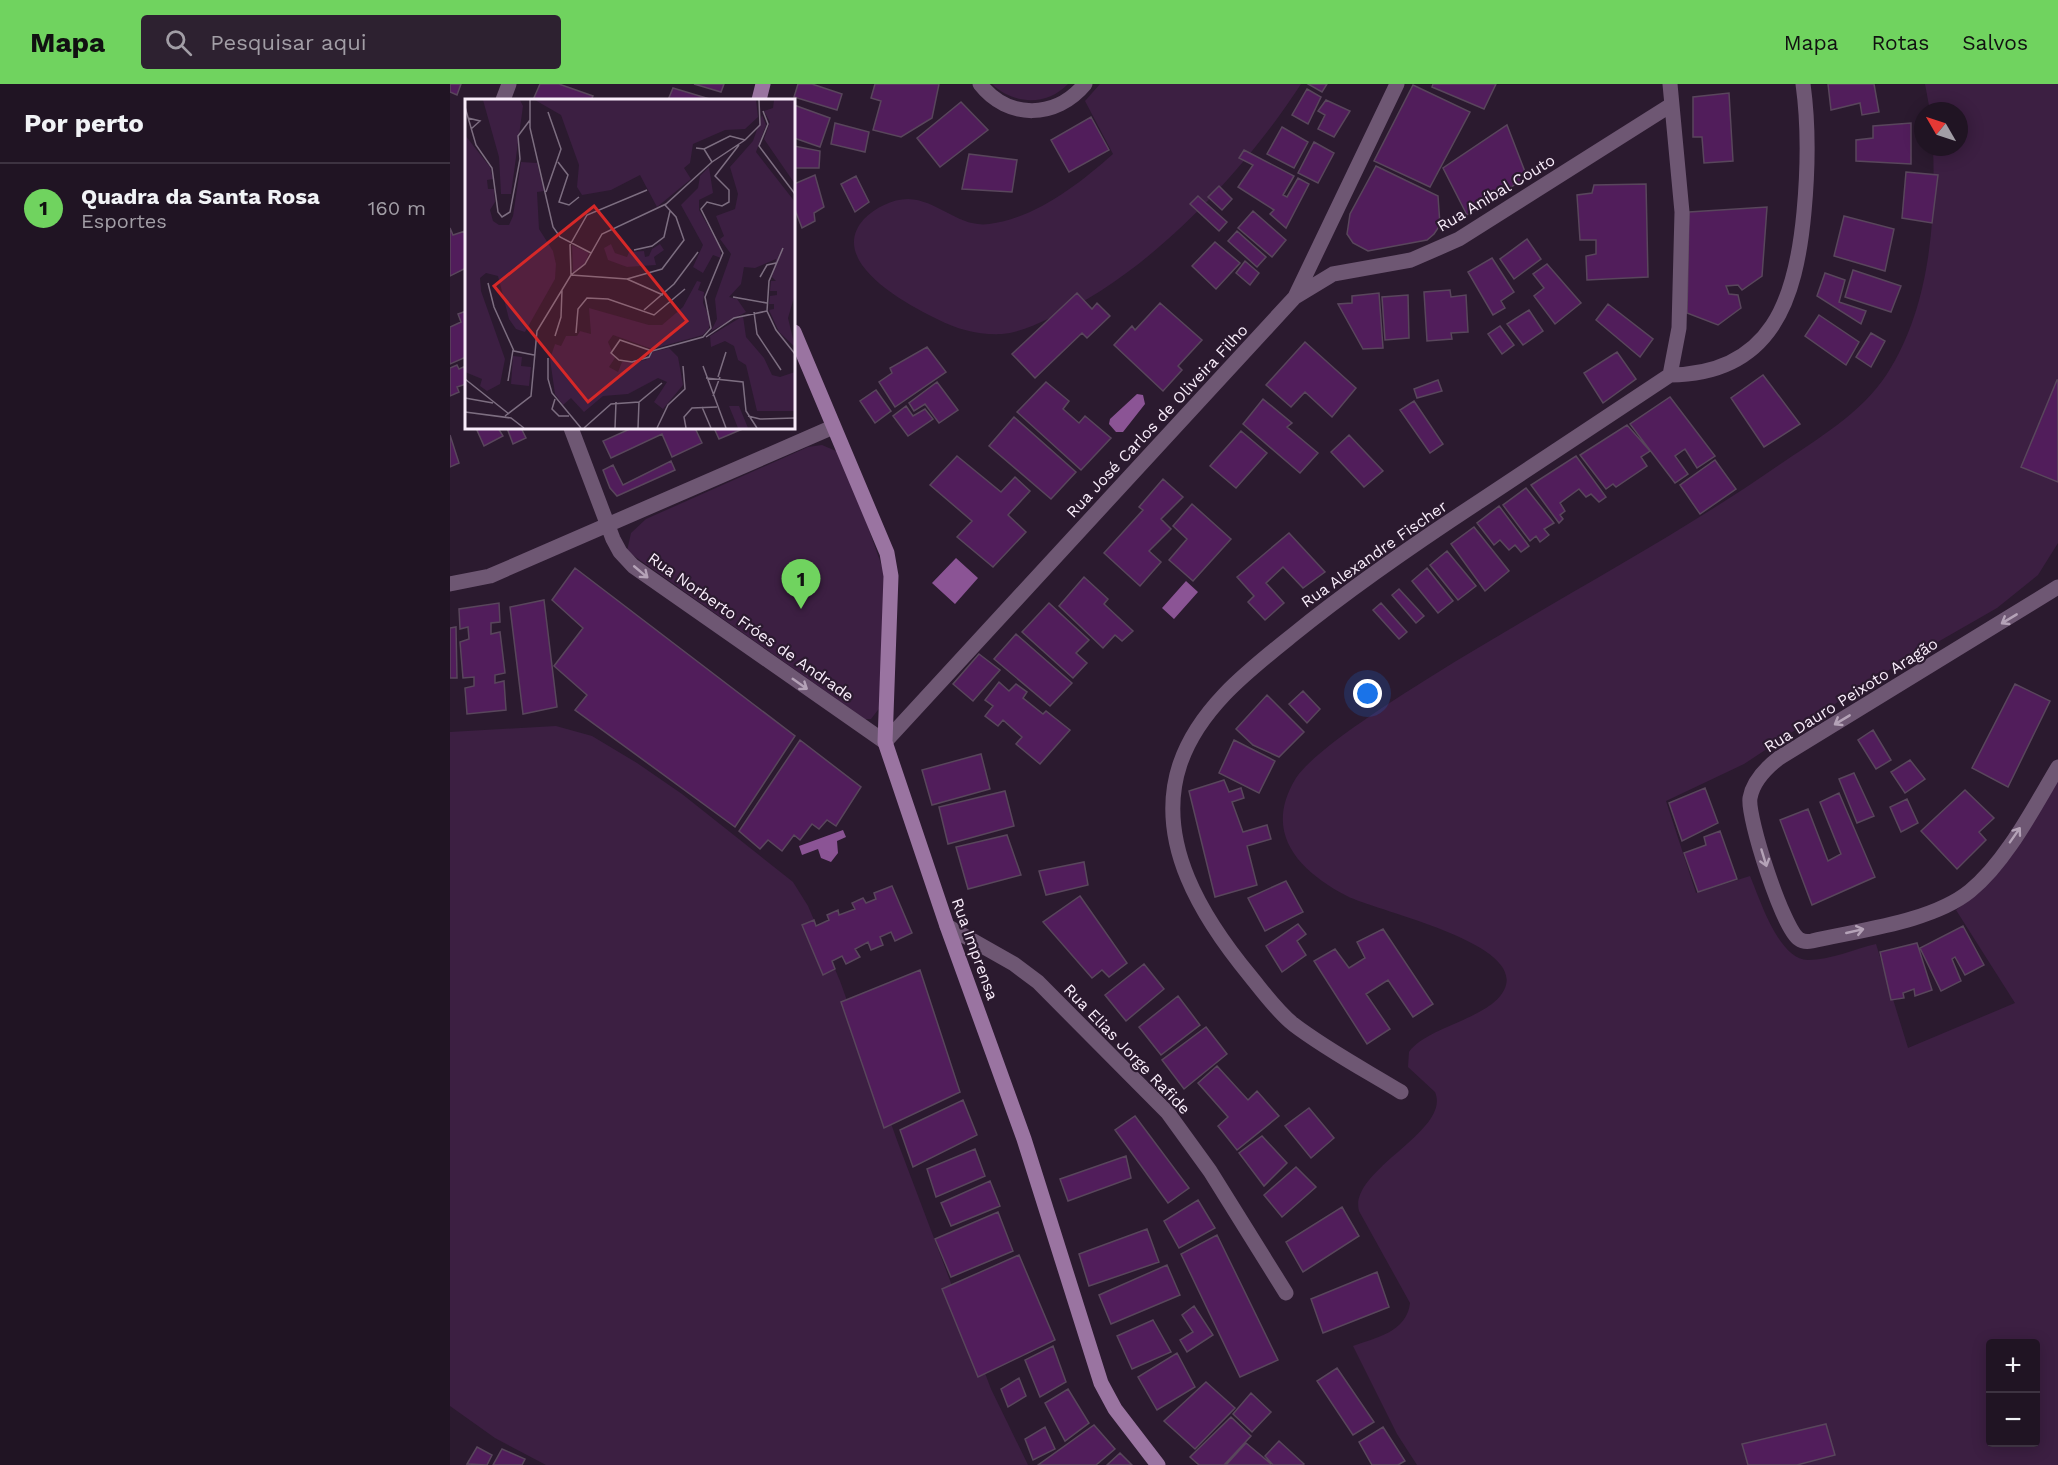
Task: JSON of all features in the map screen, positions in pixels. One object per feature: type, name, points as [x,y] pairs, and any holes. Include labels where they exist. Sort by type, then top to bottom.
[{"type":"street","points":[[503,99],[509,84]]},
{"type":"street","points":[[759,99],[763,84]]},
{"type":"street","points":[[980,84],[996,100],[1027,111],[1059,105],[1069,100],[1085,84]]},
{"type":"street","name":"Rua José Carlos de Oliveira Filho","points":[[885,742],[1294,297],[1396,84]]},
{"type":"street","points":[[1670,84],[1682,212],[1678,328],[1671,375]]},
{"type":"street","name":"Rua Alexandre Fischer","points":[[1401,1092],[1326,1047],[1292,1023],[1239,963],[1208,918],[1191,885],[1177,846],[1173,796],[1180,765],[1193,737],[1223,695],[1331,603],[1381,567],[1671,375],[1709,372],[1734,362],[1764,336],[1786,303],[1799,255],[1808,174],[1803,84]]},
{"type":"street","name":"Rua Aníbal Couto","points":[[1294,297],[1333,274],[1411,260],[1459,239],[1671,105]]},
{"type":"street","name":"Rua Imprensa","points":[[795,334],[887,553],[891,576],[885,742],[947,926],[1024,1139],[1101,1383],[1114,1409],[1158,1465]]},
{"type":"street","points":[[450,584],[490,576],[833,427]]},
{"type":"street","name":"Rua Norberto Fróes de Andrade","points":[[571,429],[620,552],[648,578],[885,742]]},
{"type":"street","name":"Rua Dauro Peixoto Aragão","points":[[2058,587],[1779,758],[1761,775],[1752,790],[1750,808],[1785,921],[1798,939],[1812,941],[1915,916],[1958,899],[1975,886],[1999,857],[2058,767]]},
{"type":"street","name":"Rua Elias Jorge Rafide","points":[[947,926],[1014,964],[1038,982],[1168,1113],[1210,1171],[1286,1293]]},
{"type":"shaded area","points":[[992,84],[1068,84],[1050,96],[1030,100],[1010,96]]},
{"type":"shaded area","points":[[1100,84],[1301,84],[1252,152],[1190,218],[1157,249],[1086,300],[1032,326],[1014,332],[993,334],[977,333],[953,326],[923,312],[890,292],[862,265],[855,250],[855,235],[864,219],[890,202],[902,199],[919,201],[968,222],[989,224],[1023,215],[1040,207],[1086,177],[1113,154],[1085,101]]},
{"type":"shaded area","points":[[1925,84],[2058,84],[2058,543],[2038,575],[1997,608],[1868,682],[1744,764],[1666,801],[1696,893],[1750,876],[1771,926],[1788,950],[1797,957],[1808,960],[1825,958],[1876,944],[1908,1048],[2015,1003],[1956,910],[1976,893],[2058,776],[2058,1465],[1417,1465],[1397,1434],[1353,1346],[1380,1337],[1396,1327],[1408,1313],[1410,1303],[1359,1211],[1360,1196],[1369,1181],[1429,1121],[1436,1107],[1435,1092],[1408,1067],[1409,1052],[1431,1035],[1490,1006],[1500,996],[1506,985],[1504,969],[1490,955],[1469,941],[1347,896],[1314,875],[1291,848],[1285,833],[1283,816],[1286,798],[1296,778],[1306,766],[1339,738],[1400,696],[1475,649],[1651,547],[1737,493],[1851,414],[1887,374],[1912,322],[1927,265],[1934,176],[1933,156],[1968,156],[1968,102],[1928,102]]},
{"type":"shaded area","points":[[1137,394],[1143,395],[1145,404],[1123,432],[1116,432],[1109,424],[1110,419]]},
{"type":"shaded area","points":[[822,445],[836,451],[847,468],[885,575],[881,706],[871,719],[865,719],[627,551],[631,533],[646,519],[808,447]]},
{"type":"shaded area","points":[[956,558],[978,578],[955,604],[932,583]]},
{"type":"shaded area","points":[[1186,581],[1198,592],[1174,619],[1162,608]]},
{"type":"shaded area","points":[[556,726],[592,736],[637,763],[682,794],[793,882],[808,906],[840,981],[898,1143],[991,1389],[1028,1465],[546,1465],[495,1438],[450,1406],[450,732]]},
{"type":"shaded area","points":[[843,830],[846,837],[837,841],[838,853],[831,862],[821,858],[818,849],[802,855],[799,846]]},
{"type":"building","points":[[450,84],[461,84],[457,95],[450,92]]},
{"type":"building","points":[[540,84],[559,84],[593,96],[592,99],[533,99]]},
{"type":"building","points":[[694,84],[724,84],[721,92]]},
{"type":"building","points":[[798,84],[812,84],[842,94],[837,110],[794,97]]},
{"type":"building","points":[[875,84],[939,84],[932,118],[901,137],[873,130],[881,101],[871,98]]},
{"type":"building","points":[[1308,84],[1327,84],[1322,92]]},
{"type":"building","points":[[1433,84],[1496,84],[1484,109],[1432,87]]},
{"type":"building","points":[[1828,84],[1874,84],[1879,112],[1862,115],[1860,103],[1831,110]]},
{"type":"building","points":[[1413,85],[1470,112],[1430,187],[1374,161]]},
{"type":"building","points":[[673,88],[710,99],[668,99]]},
{"type":"building","points":[[1307,89],[1321,97],[1308,124],[1292,115]]},
{"type":"building","points":[[1729,93],[1733,161],[1704,163],[1702,137],[1693,137],[1693,97]]},
{"type":"building","points":[[1326,100],[1350,111],[1334,137],[1318,129],[1325,115],[1318,111]]},
{"type":"building","points":[[961,102],[988,130],[940,167],[917,138]]},
{"type":"building","points":[[795,105],[830,118],[820,147],[795,138]]},
{"type":"building","points":[[1091,117],[1109,150],[1069,172],[1051,140]]},
{"type":"building","points":[[835,123],[869,132],[865,152],[831,144]]},
{"type":"building","points":[[1911,123],[1911,164],[1856,161],[1856,140],[1873,138],[1873,126]]},
{"type":"building","points":[[1507,125],[1527,177],[1467,215],[1443,168]]},
{"type":"building","points":[[1282,127],[1308,142],[1294,168],[1267,154]]},
{"type":"building","points":[[1314,142],[1334,153],[1318,183],[1298,173]]},
{"type":"building","points":[[795,146],[820,151],[819,168],[795,168]]},
{"type":"building","points":[[1244,150],[1294,176],[1283,195],[1287,197],[1298,178],[1309,184],[1286,228],[1270,214],[1274,210],[1238,187],[1253,165],[1239,158]]},
{"type":"building","points":[[969,154],[1017,160],[1012,192],[962,189]]},
{"type":"building","points":[[1376,166],[1438,196],[1440,225],[1427,240],[1368,251],[1353,243],[1347,234],[1350,214]]},
{"type":"building","points":[[1906,172],[1938,175],[1932,223],[1902,218]]},
{"type":"building","points":[[815,175],[824,207],[814,213],[815,221],[802,228],[795,210],[795,184]]},
{"type":"building","points":[[856,176],[869,202],[855,212],[841,184]]},
{"type":"building","points":[[1646,184],[1648,277],[1587,280],[1586,256],[1596,254],[1596,240],[1580,240],[1577,195],[1592,193],[1594,185]]},
{"type":"building","points":[[1219,186],[1232,199],[1222,210],[1208,197]]},
{"type":"building","points":[[1198,196],[1227,222],[1219,231],[1190,204]]},
{"type":"building","points":[[1767,207],[1762,276],[1742,290],[1738,285],[1726,286],[1729,294],[1738,295],[1741,308],[1718,325],[1687,313],[1689,212]]},
{"type":"building","points":[[1253,211],[1286,240],[1272,257],[1238,228]]},
{"type":"building","points":[[1844,216],[1894,229],[1885,271],[1834,256]]},
{"type":"building","points":[[450,228],[453,235],[465,231],[465,268],[450,276]]},
{"type":"building","points":[[1237,231],[1266,257],[1257,267],[1228,241]]},
{"type":"building","points":[[1527,239],[1541,259],[1514,279],[1500,259]]},
{"type":"building","points":[[1215,242],[1240,263],[1216,289],[1192,266]]},
{"type":"building","points":[[1492,258],[1514,292],[1501,301],[1505,308],[1493,315],[1468,272]]},
{"type":"building","points":[[1245,261],[1259,273],[1250,285],[1236,273]]},
{"type":"building","points":[[1547,264],[1581,303],[1555,324],[1534,296],[1544,288],[1533,274]]},
{"type":"building","points":[[1853,270],[1901,286],[1891,312],[1845,297]]},
{"type":"building","points":[[1825,273],[1845,280],[1839,302],[1866,311],[1861,324],[1817,296]]},
{"type":"building","points":[[1450,290],[1451,297],[1466,295],[1468,332],[1451,333],[1452,339],[1427,341],[1424,292]]},
{"type":"building","points":[[1077,293],[1092,309],[1097,303],[1110,316],[1087,338],[1082,333],[1035,378],[1012,354]]},
{"type":"building","points":[[1379,293],[1383,348],[1363,349],[1338,304],[1352,303],[1352,296]]},
{"type":"building","points":[[1408,295],[1409,338],[1385,340],[1382,297]]},
{"type":"building","points":[[1160,303],[1202,340],[1178,366],[1182,370],[1163,391],[1114,345],[1132,326],[1135,330]]},
{"type":"building","points":[[1608,304],[1653,339],[1640,357],[1596,320]]},
{"type":"building","points":[[1529,310],[1543,331],[1523,345],[1507,324]]},
{"type":"building","points":[[465,311],[465,357],[450,364],[450,327],[461,322],[458,314]]},
{"type":"building","points":[[1819,315],[1859,342],[1846,365],[1805,336]]},
{"type":"building","points":[[1500,326],[1514,345],[1502,354],[1488,334]]},
{"type":"building","points":[[1871,333],[1885,341],[1871,367],[1856,357]]},
{"type":"building","points":[[1305,342],[1356,388],[1332,417],[1305,392],[1291,407],[1266,385]]},
{"type":"building","points":[[927,347],[946,372],[895,407],[879,382],[892,373],[890,368]]},
{"type":"building","points":[[1617,352],[1636,379],[1603,403],[1584,373]]},
{"type":"building","points":[[457,365],[459,369],[465,366],[465,384],[457,387],[459,392],[450,396],[450,368]]},
{"type":"building","points":[[1763,375],[1800,424],[1764,447],[1731,398]]},
{"type":"building","points":[[1438,380],[1442,391],[1417,398],[1414,389]]},
{"type":"building","points":[[2058,380],[2058,482],[2021,467]]},
{"type":"building","points":[[937,382],[958,410],[939,423],[925,404],[914,411],[909,403]]},
{"type":"building","points":[[1046,382],[1069,401],[1063,409],[1079,423],[1085,416],[1111,438],[1081,470],[1017,412]]},
{"type":"building","points":[[876,390],[891,411],[875,423],[860,401]]},
{"type":"building","points":[[1670,397],[1715,456],[1697,468],[1685,449],[1675,456],[1688,474],[1675,483],[1630,424]]},
{"type":"building","points":[[1263,399],[1292,423],[1287,427],[1318,453],[1300,473],[1243,424]]},
{"type":"building","points":[[1414,401],[1443,444],[1430,453],[1400,410]]},
{"type":"building","points":[[906,406],[913,416],[925,409],[933,419],[908,436],[893,416]]},
{"type":"building","points":[[1014,417],[1076,472],[1051,499],[989,446]]},
{"type":"building","points":[[1627,425],[1650,451],[1641,457],[1647,466],[1616,487],[1613,484],[1606,489],[1580,455]]},
{"type":"building","points":[[476,429],[499,429],[503,436],[484,446]]},
{"type":"building","points":[[507,429],[522,429],[526,438],[513,444]]},
{"type":"building","points":[[630,429],[695,429],[702,443],[672,457],[662,434],[611,458],[603,441]]},
{"type":"building","points":[[714,429],[743,429],[719,439]]},
{"type":"building","points":[[1241,431],[1267,453],[1236,488],[1210,466]]},
{"type":"building","points":[[450,435],[459,463],[450,467]]},
{"type":"building","points":[[1349,435],[1383,471],[1364,487],[1331,452]]},
{"type":"building","points":[[957,456],[1001,492],[1015,477],[1030,491],[1008,515],[1026,532],[993,567],[957,537],[972,521],[930,485]]},
{"type":"building","points":[[1576,456],[1606,497],[1599,502],[1591,494],[1586,497],[1579,489],[1560,503],[1565,511],[1560,515],[1563,519],[1559,523],[1531,485]]},
{"type":"building","points":[[1715,460],[1736,489],[1700,514],[1680,485]]},
{"type":"building","points":[[671,461],[675,470],[617,496],[610,488],[603,470],[613,465],[623,485]]},
{"type":"building","points":[[1163,479],[1183,497],[1161,519],[1171,529],[1149,551],[1161,562],[1140,586],[1104,553],[1143,510],[1139,507]]},
{"type":"building","points":[[1526,488],[1554,523],[1544,529],[1549,535],[1540,542],[1536,536],[1530,541],[1503,505]]},
{"type":"building","points":[[1192,504],[1231,539],[1193,581],[1169,560],[1187,539],[1173,526]]},
{"type":"building","points":[[1499,506],[1529,546],[1521,552],[1515,545],[1509,550],[1500,540],[1494,545],[1477,523]]},
{"type":"building","points":[[1474,527],[1509,571],[1485,591],[1451,544]]},
{"type":"building","points":[[1289,533],[1325,572],[1303,588],[1283,567],[1266,583],[1284,603],[1265,620],[1248,602],[1254,596],[1237,577]]},
{"type":"building","points":[[1447,551],[1476,586],[1458,600],[1430,565]]},
{"type":"building","points":[[575,568],[795,736],[735,827],[575,710],[587,695],[554,666],[583,628],[552,600]]},
{"type":"building","points":[[1427,568],[1453,601],[1438,613],[1412,581]]},
{"type":"building","points":[[1084,577],[1108,599],[1104,604],[1133,631],[1122,641],[1115,635],[1103,648],[1059,606]]},
{"type":"building","points":[[1399,589],[1424,616],[1416,623],[1392,595]]},
{"type":"building","points":[[544,600],[557,707],[523,714],[510,607]]},
{"type":"building","points":[[499,603],[500,622],[491,623],[491,634],[500,632],[505,673],[495,675],[495,683],[504,681],[506,710],[467,714],[465,688],[474,686],[474,677],[463,678],[460,642],[469,639],[468,627],[460,629],[459,609]]},
{"type":"building","points":[[1049,603],[1089,640],[1076,653],[1087,663],[1073,678],[1022,632]]},
{"type":"building","points":[[1381,603],[1407,632],[1399,639],[1373,610]]},
{"type":"building","points":[[456,627],[457,678],[450,678],[450,628]]},
{"type":"building","points":[[1016,634],[1072,683],[1050,706],[994,659]]},
{"type":"building","points":[[979,654],[1000,670],[973,701],[953,684]]},
{"type":"building","points":[[999,682],[1009,691],[1016,684],[1027,692],[1023,698],[1043,714],[1046,711],[1070,730],[1040,764],[1016,744],[1022,737],[1003,720],[998,726],[985,716],[993,706],[985,700]]},
{"type":"building","points":[[2015,684],[2050,701],[2008,787],[1972,768]]},
{"type":"building","points":[[1303,691],[1320,709],[1307,723],[1289,704]]},
{"type":"building","points":[[1267,695],[1304,732],[1279,757],[1253,745],[1236,729]]},
{"type":"building","points":[[1873,730],[1891,760],[1876,769],[1858,740]]},
{"type":"building","points":[[800,740],[861,787],[836,826],[827,820],[819,829],[812,824],[800,840],[794,835],[782,851],[768,840],[760,849],[739,831]]},
{"type":"building","points":[[1234,740],[1275,761],[1259,793],[1219,773]]},
{"type":"building","points":[[981,754],[990,789],[932,805],[922,770]]},
{"type":"building","points":[[1910,760],[1925,779],[1905,793],[1891,772]]},
{"type":"building","points":[[1854,773],[1874,816],[1857,823],[1839,779]]},
{"type":"building","points":[[1224,780],[1229,792],[1241,788],[1244,798],[1232,802],[1243,832],[1267,825],[1271,839],[1247,846],[1257,885],[1215,897],[1189,791]]},
{"type":"building","points":[[1705,788],[1718,823],[1682,841],[1669,803]]},
{"type":"building","points":[[1965,790],[1994,818],[1979,832],[1986,840],[1957,869],[1921,831]]},
{"type":"building","points":[[1005,791],[1014,826],[948,844],[939,807]]},
{"type":"building","points":[[1839,793],[1875,877],[1812,905],[1780,820],[1808,809],[1828,861],[1841,854],[1820,802]]},
{"type":"building","points":[[1907,799],[1918,823],[1901,832],[1890,807]]},
{"type":"building","points":[[1720,831],[1737,879],[1698,892],[1684,853],[1706,845],[1704,837]]},
{"type":"building","points":[[1007,835],[1021,875],[968,889],[956,847]]},
{"type":"building","points":[[1084,862],[1088,885],[1046,895],[1039,871]]},
{"type":"building","points":[[1286,881],[1303,912],[1265,931],[1248,898]]},
{"type":"building","points":[[892,886],[912,933],[895,941],[891,932],[880,937],[883,945],[871,950],[868,942],[855,949],[860,957],[846,964],[842,956],[832,961],[835,969],[823,975],[802,925],[814,920],[816,926],[829,920],[827,915],[838,910],[839,915],[855,909],[852,903],[863,898],[866,903],[876,899],[874,893]]},
{"type":"building","points":[[1080,896],[1127,963],[1109,977],[1102,970],[1092,978],[1043,922]]},
{"type":"building","points":[[1298,924],[1306,934],[1297,941],[1306,955],[1282,972],[1266,946]]},
{"type":"building","points":[[1963,926],[1984,965],[1965,975],[1955,957],[1952,959],[1961,981],[1941,991],[1920,948]]},
{"type":"building","points":[[1383,929],[1433,1004],[1413,1017],[1388,980],[1366,994],[1390,1029],[1367,1044],[1314,961],[1335,949],[1349,968],[1365,958],[1357,942]]},
{"type":"building","points":[[1917,943],[1932,990],[1915,996],[1914,989],[1903,993],[1904,998],[1891,1000],[1880,952]]},
{"type":"building","points":[[1144,964],[1164,989],[1126,1021],[1105,995]]},
{"type":"building","points":[[920,970],[960,1092],[884,1128],[841,1002]]},
{"type":"building","points":[[1178,996],[1200,1025],[1161,1055],[1139,1027]]},
{"type":"building","points":[[1206,1027],[1227,1054],[1184,1089],[1162,1060]]},
{"type":"building","points":[[1217,1066],[1248,1100],[1257,1091],[1279,1116],[1237,1150],[1218,1126],[1228,1117],[1198,1083]]},
{"type":"building","points":[[963,1100],[977,1135],[913,1167],[900,1130]]},
{"type":"building","points":[[1309,1108],[1334,1138],[1311,1158],[1285,1126]]},
{"type":"building","points":[[1135,1116],[1189,1188],[1168,1203],[1115,1130]]},
{"type":"building","points":[[1262,1136],[1287,1163],[1264,1186],[1239,1153]]},
{"type":"building","points":[[975,1149],[985,1176],[936,1197],[927,1169]]},
{"type":"building","points":[[1126,1156],[1131,1178],[1068,1201],[1060,1179]]},
{"type":"building","points":[[1296,1167],[1316,1187],[1282,1217],[1264,1195]]},
{"type":"building","points":[[990,1181],[1000,1206],[951,1226],[941,1203]]},
{"type":"building","points":[[1198,1200],[1215,1228],[1179,1248],[1164,1221]]},
{"type":"building","points":[[1342,1207],[1359,1236],[1303,1272],[1286,1242]]},
{"type":"building","points":[[998,1212],[1013,1251],[951,1277],[935,1239]]},
{"type":"building","points":[[1147,1229],[1159,1262],[1089,1286],[1079,1254]]},
{"type":"building","points":[[1217,1235],[1278,1360],[1240,1377],[1181,1254]]},
{"type":"building","points":[[1019,1255],[1055,1340],[978,1377],[942,1289]]},
{"type":"building","points":[[1167,1265],[1180,1295],[1111,1324],[1099,1295]]},
{"type":"building","points":[[1377,1272],[1389,1307],[1323,1333],[1311,1299]]},
{"type":"building","points":[[1194,1306],[1213,1335],[1187,1352],[1180,1340],[1193,1332],[1182,1315]]},
{"type":"building","points":[[1153,1320],[1171,1352],[1132,1369],[1117,1336]]},
{"type":"building","points":[[1053,1346],[1066,1382],[1040,1397],[1025,1360]]},
{"type":"building","points":[[1177,1353],[1195,1387],[1157,1410],[1138,1377]]},
{"type":"building","points":[[1337,1368],[1374,1422],[1353,1435],[1317,1381]]},
{"type":"building","points":[[1019,1378],[1026,1396],[1008,1407],[1001,1389]]},
{"type":"building","points":[[1206,1382],[1235,1408],[1195,1449],[1164,1421]]},
{"type":"building","points":[[1068,1389],[1089,1423],[1065,1441],[1045,1403]]},
{"type":"building","points":[[1251,1393],[1271,1412],[1252,1432],[1233,1414]]},
{"type":"building","points":[[1231,1417],[1251,1436],[1224,1465],[1199,1465],[1190,1457]]},
{"type":"building","points":[[1826,1424],[1835,1455],[1797,1465],[1748,1465],[1742,1444]]},
{"type":"building","points":[[1094,1425],[1115,1449],[1096,1465],[1038,1465]]},
{"type":"building","points":[[1045,1427],[1055,1449],[1033,1460],[1025,1439]]},
{"type":"building","points":[[1383,1427],[1405,1461],[1398,1465],[1372,1465],[1359,1442]]},
{"type":"building","points":[[1279,1441],[1304,1464],[1273,1465],[1265,1456]]},
{"type":"building","points":[[1246,1443],[1271,1464],[1226,1465]]},
{"type":"building","points":[[477,1447],[492,1455],[487,1465],[467,1464]]},
{"type":"building","points":[[502,1449],[525,1459],[522,1465],[493,1465]]},
{"type":"building","points":[[1120,1453],[1132,1465],[1107,1465]]},
{"type":"place","name":"Quadra da Santa Rosa","points":[[801,609]]}]
